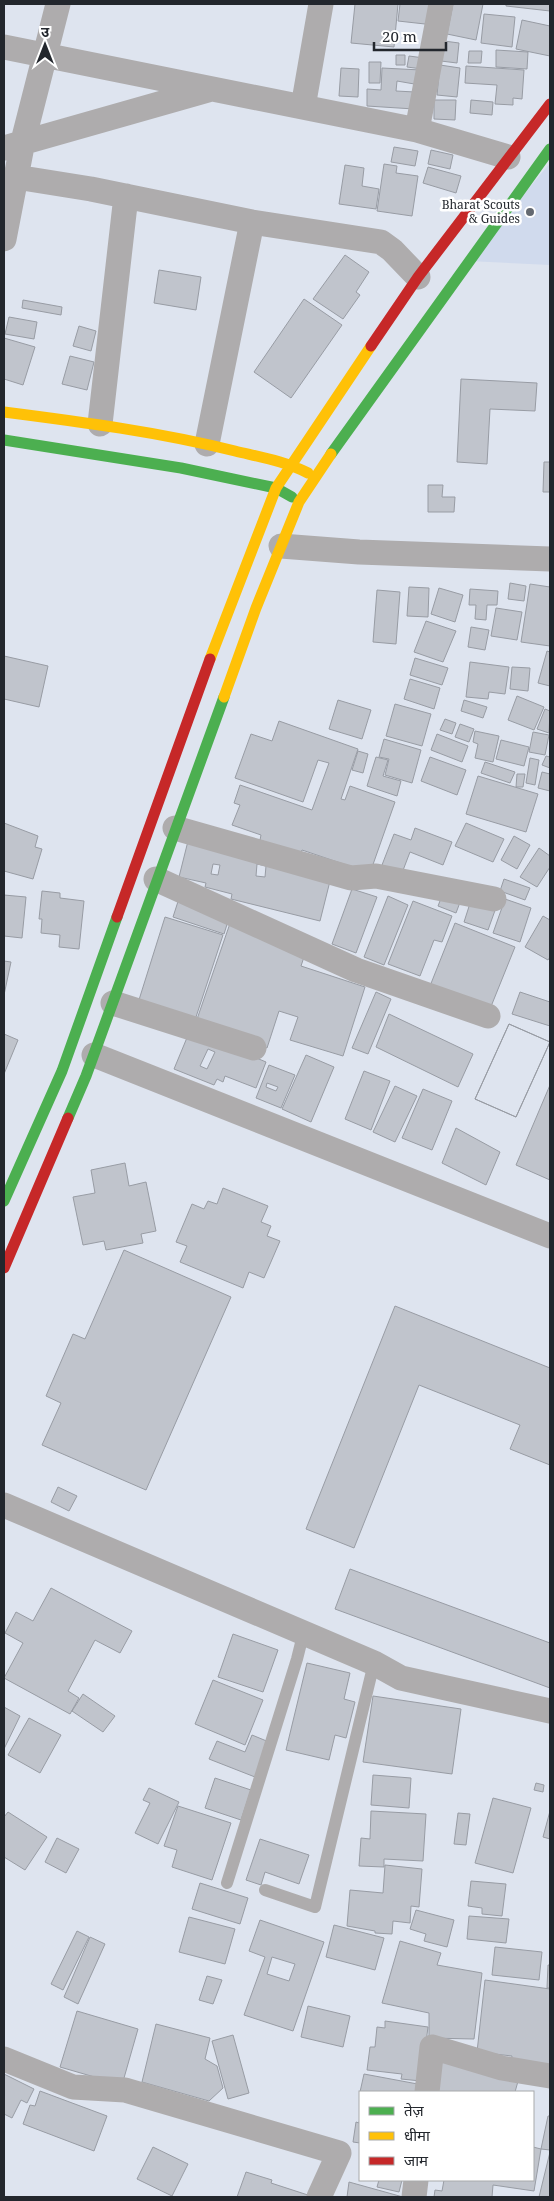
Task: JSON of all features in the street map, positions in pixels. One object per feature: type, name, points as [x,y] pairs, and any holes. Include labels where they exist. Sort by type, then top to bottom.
[{"type":"main road","points":[[4,1201],[62,1071],[232,598],[276,488],[418,277],[550,104]]},
{"type":"main road","points":[[4,1268],[21,1232],[94,1055],[156,879],[299,502],[314,476],[482,240],[550,149]]},
{"type":"main road","points":[[4,412],[100,424],[207,444],[292,465],[314,476]]},
{"type":"main road","points":[[4,440],[182,468],[276,488],[299,502]]},
{"type":"street","points":[[4,238],[7,213],[16,177],[14,145],[45,54],[58,4]]},
{"type":"street","points":[[303,107],[321,4]]},
{"type":"street","points":[[417,130],[441,4]]},
{"type":"street","points":[[4,47],[417,130],[508,157]]},
{"type":"street","points":[[14,145],[211,89]]},
{"type":"street","points":[[16,177],[126,196],[252,222],[381,242],[392,250],[418,277]]},
{"type":"street","points":[[100,424],[126,196]]},
{"type":"street","points":[[207,444],[252,222]]},
{"type":"street","points":[[281,546],[359,552],[550,559]]},
{"type":"street","points":[[175,828],[351,878],[376,876],[494,899]]},
{"type":"street","points":[[156,879],[356,970],[488,1016]]},
{"type":"street","points":[[113,1003],[254,1048]]},
{"type":"street","points":[[94,1055],[550,1236]]},
{"type":"street","points":[[4,1505],[303,1635],[374,1663],[401,1678],[550,1711]]},
{"type":"street","points":[[427,2091],[432,2046],[502,2068],[550,2076]]},
{"type":"street","points":[[4,2059],[73,2087],[125,2090],[339,2153],[319,2197]]},
{"type":"street","points":[[414,2197],[416,2181]]},
{"type":"lane","points":[[227,1883],[303,1635]]},
{"type":"lane","points":[[265,1890],[315,1907],[374,1663]]},
{"type":"shaded area","name":"Bharat Scouts & Guides","points":[[550,163],[550,265],[468,261]]},
{"type":"building","points":[[355,4],[398,4],[394,47],[351,43]]},
{"type":"building","points":[[400,4],[436,4],[434,25],[398,21]]},
{"type":"building","points":[[453,4],[483,4],[476,40],[447,34]]},
{"type":"building","points":[[506,4],[550,4],[550,11],[506,6]]},
{"type":"building","points":[[484,14],[515,17],[512,47],[481,43]]},
{"type":"building","points":[[522,20],[550,26],[550,56],[516,49]]},
{"type":"building","points":[[444,41],[459,43],[457,63],[441,61]]},
{"type":"building","points":[[496,50],[528,52],[527,69],[496,67]]},
{"type":"building","points":[[469,51],[482,51],[481,63],[468,63]]},
{"type":"building","points":[[396,55],[405,55],[405,65],[396,65]]},
{"type":"building","points":[[409,56],[424,58],[422,69],[407,67]]},
{"type":"building","points":[[369,62],[381,62],[380,83],[369,83]]},
{"type":"building","points":[[440,65],[460,68],[457,97],[437,95]]},
{"type":"building","points":[[466,66],[524,70],[522,99],[513,98],[513,105],[495,104],[497,85],[465,83]]},
{"type":"building","points":[[341,68],[359,69],[358,97],[339,96]]},
{"type":"building","points":[[382,68],[421,70],[420,85],[397,81],[396,91],[415,92],[414,109],[367,106],[367,89],[381,90]]},
{"type":"building","points":[[434,100],[456,100],[455,120],[434,119]]},
{"type":"building","points":[[471,100],[493,102],[492,115],[470,113]]},
{"type":"building","points":[[394,147],[418,151],[415,166],[391,162]]},
{"type":"building","points":[[431,150],[453,155],[450,169],[428,164]]},
{"type":"building","points":[[384,164],[397,166],[396,173],[418,176],[412,216],[377,211]]},
{"type":"building","points":[[345,165],[364,168],[362,186],[379,189],[376,209],[339,204]]},
{"type":"building","points":[[428,167],[461,176],[456,193],[423,183]]},
{"type":"building","points":[[345,255],[369,272],[356,292],[360,295],[343,319],[313,299]]},
{"type":"building","points":[[159,270],[201,277],[196,310],[154,303]]},
{"type":"building","points":[[304,299],[342,325],[291,398],[254,372]]},
{"type":"building","points":[[23,300],[62,307],[61,315],[22,308]]},
{"type":"building","points":[[9,317],[37,322],[34,339],[5,334]]},
{"type":"building","points":[[79,326],[96,331],[91,351],[73,346]]},
{"type":"building","points":[[4,338],[35,347],[23,385],[4,379]]},
{"type":"building","points":[[70,356],[94,362],[87,390],[62,384]]},
{"type":"building","points":[[461,379],[537,383],[535,411],[490,409],[487,464],[457,462]]},
{"type":"building","points":[[544,462],[550,462],[550,492],[543,492]]},
{"type":"building","points":[[428,485],[443,485],[442,497],[455,497],[454,512],[428,512]]},
{"type":"building","points":[[510,583],[526,586],[524,601],[508,599]]},
{"type":"building","points":[[530,584],[550,587],[550,646],[521,642]]},
{"type":"building","points":[[409,587],[429,588],[428,617],[407,616]]},
{"type":"building","points":[[439,588],[463,595],[455,622],[431,614]]},
{"type":"building","points":[[470,589],[498,591],[497,605],[487,605],[486,620],[475,619],[476,605],[469,605]]},
{"type":"building","points":[[377,590],[400,592],[396,644],[373,642]]},
{"type":"building","points":[[496,608],[522,612],[517,640],[491,636]]},
{"type":"building","points":[[426,621],[456,631],[443,662],[414,652]]},
{"type":"building","points":[[471,627],[489,630],[485,650],[468,647]]},
{"type":"building","points":[[547,651],[550,652],[550,686],[538,683]]},
{"type":"building","points":[[4,656],[48,666],[39,707],[4,699]]},
{"type":"building","points":[[415,658],[448,668],[442,685],[410,675]]},
{"type":"building","points":[[470,662],[509,667],[505,694],[489,692],[488,699],[466,697]]},
{"type":"building","points":[[512,667],[530,668],[528,691],[510,689]]},
{"type":"building","points":[[410,679],[440,688],[434,709],[404,699]]},
{"type":"building","points":[[517,696],[544,707],[534,730],[508,720]]},
{"type":"building","points":[[338,700],[371,710],[362,739],[329,729]]},
{"type":"building","points":[[464,700],[487,707],[483,718],[461,711]]},
{"type":"building","points":[[395,704],[431,714],[422,746],[386,736]]},
{"type":"building","points":[[545,709],[550,711],[549,733],[537,729]]},
{"type":"building","points":[[445,719],[456,723],[452,734],[440,730]]},
{"type":"building","points":[[279,721],[358,749],[341,799],[345,800],[350,786],[395,802],[370,873],[302,850],[300,854],[260,840],[261,835],[232,825],[240,805],[234,803],[240,785],[312,810],[329,763],[318,760],[303,802],[235,778],[251,734],[272,741]]},
{"type":"building","points":[[460,724],[474,729],[469,742],[455,737]]},
{"type":"building","points":[[475,731],[499,736],[493,762],[475,758],[478,744],[473,742]]},
{"type":"building","points":[[533,732],[549,735],[545,755],[529,752]]},
{"type":"building","points":[[437,734],[468,746],[462,762],[431,750]]},
{"type":"building","points":[[384,739],[421,750],[412,783],[385,775],[389,759],[379,757]]},
{"type":"building","points":[[501,740],[529,747],[524,766],[496,759]]},
{"type":"building","points":[[358,751],[368,754],[363,773],[352,770]]},
{"type":"building","points":[[546,756],[550,757],[550,768],[542,765]]},
{"type":"building","points":[[376,757],[388,760],[383,776],[401,781],[397,796],[367,786]]},
{"type":"building","points":[[430,757],[466,770],[457,795],[421,781]]},
{"type":"building","points":[[530,758],[539,760],[535,785],[526,783]]},
{"type":"building","points":[[485,762],[515,772],[510,783],[481,773]]},
{"type":"building","points":[[542,772],[550,774],[550,791],[538,788]]},
{"type":"building","points":[[517,774],[525,774],[523,787],[516,787]]},
{"type":"building","points":[[478,776],[538,794],[526,832],[466,814]]},
{"type":"building","points":[[4,823],[38,836],[35,847],[42,849],[33,879],[4,871]]},
{"type":"building","points":[[466,823],[504,839],[493,862],[455,846]]},
{"type":"building","points":[[415,828],[452,842],[443,865],[410,852],[402,873],[382,865],[394,834],[411,840]]},
{"type":"building","points":[[190,833],[331,877],[320,921],[231,899],[232,894],[205,887],[206,883],[179,877]],"holes":[[[213,864],[220,865],[218,875],[211,874]],[[257,864],[266,866],[265,877],[256,876]]]},
{"type":"building","points":[[514,836],[530,845],[517,869],[501,860]]},
{"type":"building","points":[[539,848],[550,856],[550,867],[537,887],[520,877]]},
{"type":"building","points":[[504,879],[530,888],[525,900],[500,891]]},
{"type":"building","points":[[447,883],[465,889],[456,913],[438,906]]},
{"type":"building","points":[[183,886],[234,902],[224,934],[173,917]]},
{"type":"building","points":[[352,889],[377,897],[356,953],[332,944]]},
{"type":"building","points":[[42,891],[60,893],[60,898],[84,901],[79,949],[59,947],[60,935],[41,933],[42,919],[39,919]]},
{"type":"building","points":[[473,894],[498,902],[488,930],[464,922]]},
{"type":"building","points":[[4,895],[26,897],[22,938],[4,936]]},
{"type":"building","points":[[388,896],[408,905],[384,965],[364,957]]},
{"type":"building","points":[[505,899],[531,908],[520,942],[493,933]]},
{"type":"building","points":[[413,901],[452,916],[442,942],[434,940],[420,976],[388,964]]},
{"type":"building","points":[[236,906],[309,942],[301,966],[365,987],[343,1056],[290,1040],[298,1017],[279,1011],[267,1048],[195,1025]]},
{"type":"building","points":[[543,916],[550,920],[550,957],[548,960],[525,947]]},
{"type":"building","points":[[165,917],[223,935],[195,1020],[138,1003]]},
{"type":"building","points":[[455,923],[515,947],[490,1009],[430,986]]},
{"type":"building","points":[[4,961],[11,962],[4,995]]},
{"type":"building","points":[[376,992],[391,999],[368,1054],[352,1048]]},
{"type":"building","points":[[520,992],[550,1002],[550,1026],[512,1014]]},
{"type":"building","points":[[389,1014],[473,1054],[458,1087],[376,1047]]},
{"type":"building","points":[[509,1024],[550,1042],[516,1117],[475,1099]]},
{"type":"building","points":[[509,1024],[550,1042],[516,1117],[475,1099]]},
{"type":"building","points":[[191,1028],[209,1038],[266,1062],[256,1088],[225,1076],[223,1082],[217,1079],[214,1085],[174,1069]],"holes":[[[208,1049],[215,1052],[207,1069],[200,1066]]]},
{"type":"building","points":[[4,1034],[18,1040],[4,1074]]},
{"type":"building","points":[[306,1055],[334,1067],[311,1122],[282,1109]]},
{"type":"building","points":[[269,1065],[295,1075],[281,1108],[256,1098]],"holes":[[[267,1083],[278,1087],[276,1091],[266,1087]]]},
{"type":"building","points":[[364,1071],[390,1081],[371,1130],[345,1119]]},
{"type":"building","points":[[550,1085],[550,1180],[516,1165]]},
{"type":"building","points":[[395,1086],[417,1096],[395,1142],[373,1132]]},
{"type":"building","points":[[423,1089],[452,1101],[432,1150],[402,1138]]},
{"type":"building","points":[[456,1128],[500,1152],[486,1185],[442,1163]]},
{"type":"building","points":[[125,1163],[129,1186],[146,1182],[156,1231],[141,1234],[143,1243],[106,1250],[104,1241],[83,1245],[73,1197],[95,1193],[91,1170]]},
{"type":"building","points":[[223,1188],[268,1206],[261,1222],[271,1226],[267,1236],[280,1241],[264,1278],[249,1272],[243,1288],[180,1262],[187,1246],[176,1242],[192,1204],[204,1209],[208,1201],[217,1204]]},
{"type":"building","points":[[124,1250],[231,1297],[146,1490],[42,1445],[61,1403],[46,1396],[73,1334],[85,1339]]},
{"type":"building","points":[[395,1306],[550,1368],[550,1465],[510,1449],[520,1425],[419,1385],[354,1548],[306,1529]]},
{"type":"building","points":[[58,1487],[77,1496],[69,1511],[51,1502]]},
{"type":"building","points":[[350,1569],[550,1643],[550,1688],[335,1609]]},
{"type":"building","points":[[51,1588],[132,1631],[120,1653],[95,1640],[68,1691],[79,1698],[70,1714],[4,1678],[23,1643],[5,1633],[16,1612],[33,1621]]},
{"type":"building","points":[[233,1634],[278,1650],[263,1692],[218,1677]]},
{"type":"building","points":[[307,1663],[350,1673],[344,1699],[355,1702],[346,1738],[335,1735],[329,1760],[286,1750]]},
{"type":"building","points":[[213,1680],[263,1700],[245,1745],[195,1724]]},
{"type":"building","points":[[83,1694],[115,1716],[103,1732],[72,1711]]},
{"type":"building","points":[[373,1696],[461,1709],[452,1774],[363,1762]]},
{"type":"building","points":[[4,1707],[20,1716],[4,1749]]},
{"type":"building","points":[[29,1718],[61,1735],[40,1773],[8,1755]]},
{"type":"building","points":[[252,1735],[269,1742],[255,1777],[209,1759],[217,1741],[245,1752]]},
{"type":"building","points":[[373,1775],[411,1778],[409,1808],[371,1805]]},
{"type":"building","points":[[215,1778],[251,1790],[241,1820],[205,1808]]},
{"type":"building","points":[[536,1783],[544,1785],[543,1792],[534,1790]]},
{"type":"building","points":[[149,1788],[179,1802],[158,1844],[135,1833],[150,1803],[143,1800]]},
{"type":"building","points":[[493,1798],[531,1808],[513,1873],[475,1863]]},
{"type":"building","points":[[178,1806],[231,1823],[212,1880],[172,1867],[177,1850],[164,1846]]},
{"type":"building","points":[[371,1811],[426,1814],[423,1861],[384,1859],[384,1867],[359,1866],[361,1838],[370,1839]]},
{"type":"building","points":[[550,1811],[550,1839],[543,1837]]},
{"type":"building","points":[[8,1812],[47,1837],[25,1870],[4,1857],[4,1817]]},
{"type":"building","points":[[458,1813],[470,1814],[466,1845],[454,1844]]},
{"type":"building","points":[[57,1838],[79,1849],[66,1873],[45,1862]]},
{"type":"building","points":[[260,1839],[309,1855],[299,1884],[265,1872],[261,1885],[246,1880]]},
{"type":"building","points":[[385,1865],[422,1869],[419,1907],[411,1906],[410,1923],[393,1921],[392,1934],[375,1933],[375,1931],[347,1926],[350,1890],[383,1893]]},
{"type":"building","points":[[471,1881],[506,1884],[502,1916],[482,1914],[482,1908],[468,1906]]},
{"type":"building","points":[[200,1883],[248,1898],[240,1924],[192,1909]]},
{"type":"building","points":[[416,1910],[454,1920],[447,1947],[424,1941],[426,1934],[410,1929]]},
{"type":"building","points":[[469,1916],[509,1919],[506,1943],[467,1939]]},
{"type":"building","points":[[189,1917],[235,1929],[225,1964],[179,1952]]},
{"type":"building","points":[[260,1920],[324,1942],[293,2031],[244,2015],[265,1957],[249,1951]],"holes":[[[272,1957],[295,1964],[289,1981],[267,1974]]]},
{"type":"building","points":[[334,1925],[384,1938],[375,1970],[326,1957]]},
{"type":"building","points":[[77,1931],[89,1937],[63,1990],[51,1984]]},
{"type":"building","points":[[90,1937],[105,1944],[78,2004],[64,1997]]},
{"type":"building","points":[[400,1941],[441,1953],[437,1965],[482,1973],[474,2039],[429,2038],[429,2013],[382,2003]]},
{"type":"building","points":[[495,1947],[542,1952],[539,1980],[492,1975]]},
{"type":"building","points":[[548,1965],[550,1965],[550,1988],[547,1988]]},
{"type":"building","points":[[207,1976],[222,1980],[213,2004],[199,2000]]},
{"type":"building","points":[[485,1980],[550,1989],[550,2065],[510,2067],[512,2056],[477,2052]]},
{"type":"building","points":[[308,2006],[350,2016],[343,2047],[301,2037]]},
{"type":"building","points":[[77,2011],[138,2029],[122,2085],[60,2067]]},
{"type":"building","points":[[385,2021],[428,2027],[421,2081],[401,2079],[402,2074],[367,2070],[370,2047],[375,2047],[377,2027],[385,2028]]},
{"type":"building","points":[[156,2024],[210,2038],[205,2059],[217,2066],[223,2088],[209,2101],[142,2082]]},
{"type":"building","points":[[233,2035],[249,2093],[228,2099],[212,2041]]},
{"type":"building","points":[[441,2058],[520,2074],[515,2091],[435,2091]]},
{"type":"building","points":[[4,2074],[34,2089],[27,2103],[21,2100],[12,2118],[4,2114]]},
{"type":"building","points":[[364,2074],[423,2085],[422,2091],[360,2091]]},
{"type":"building","points":[[40,2091],[107,2116],[94,2151],[23,2124],[30,2105],[35,2106]]},
{"type":"building","points":[[548,2116],[550,2116],[550,2150],[541,2149]]},
{"type":"building","points":[[356,2122],[359,2123],[359,2143],[353,2142]]},
{"type":"building","points":[[153,2147],[188,2164],[172,2196],[137,2179]]},
{"type":"building","points":[[534,2147],[541,2149],[534,2191],[493,2185],[492,2197],[434,2197],[435,2190],[442,2191],[444,2181],[534,2181]]},
{"type":"building","points":[[550,2152],[550,2197],[539,2197]]},
{"type":"building","points":[[246,2172],[272,2180],[271,2183],[314,2197],[237,2197]]},
{"type":"building","points":[[379,2181],[402,2181],[399,2192],[377,2187]]},
{"type":"building","points":[[349,2182],[403,2197],[347,2197]]},
{"type":"traffic: fast","points":[[331,454],[550,149]]},
{"type":"traffic: fast","points":[[4,440],[181,468],[276,488],[292,497]]},
{"type":"traffic: fast","points":[[68,1118],[86,1076],[224,697]]},
{"type":"traffic: fast","points":[[4,1201],[62,1071],[117,917]]},
{"type":"traffic: slow","points":[[210,659],[276,488],[371,346]]},
{"type":"traffic: slow","points":[[4,412],[178,438],[272,460],[308,473]]},
{"type":"traffic: slow","points":[[224,697],[256,608],[299,502],[331,454]]},
{"type":"traffic: jam","points":[[371,346],[418,277],[550,104]]},
{"type":"traffic: jam","points":[[117,917],[210,659]]},
{"type":"traffic: jam","points":[[4,1268],[68,1118]]},
{"type":"place","name":"Bharat Scouts & Guides","points":[[530,212]]}]
